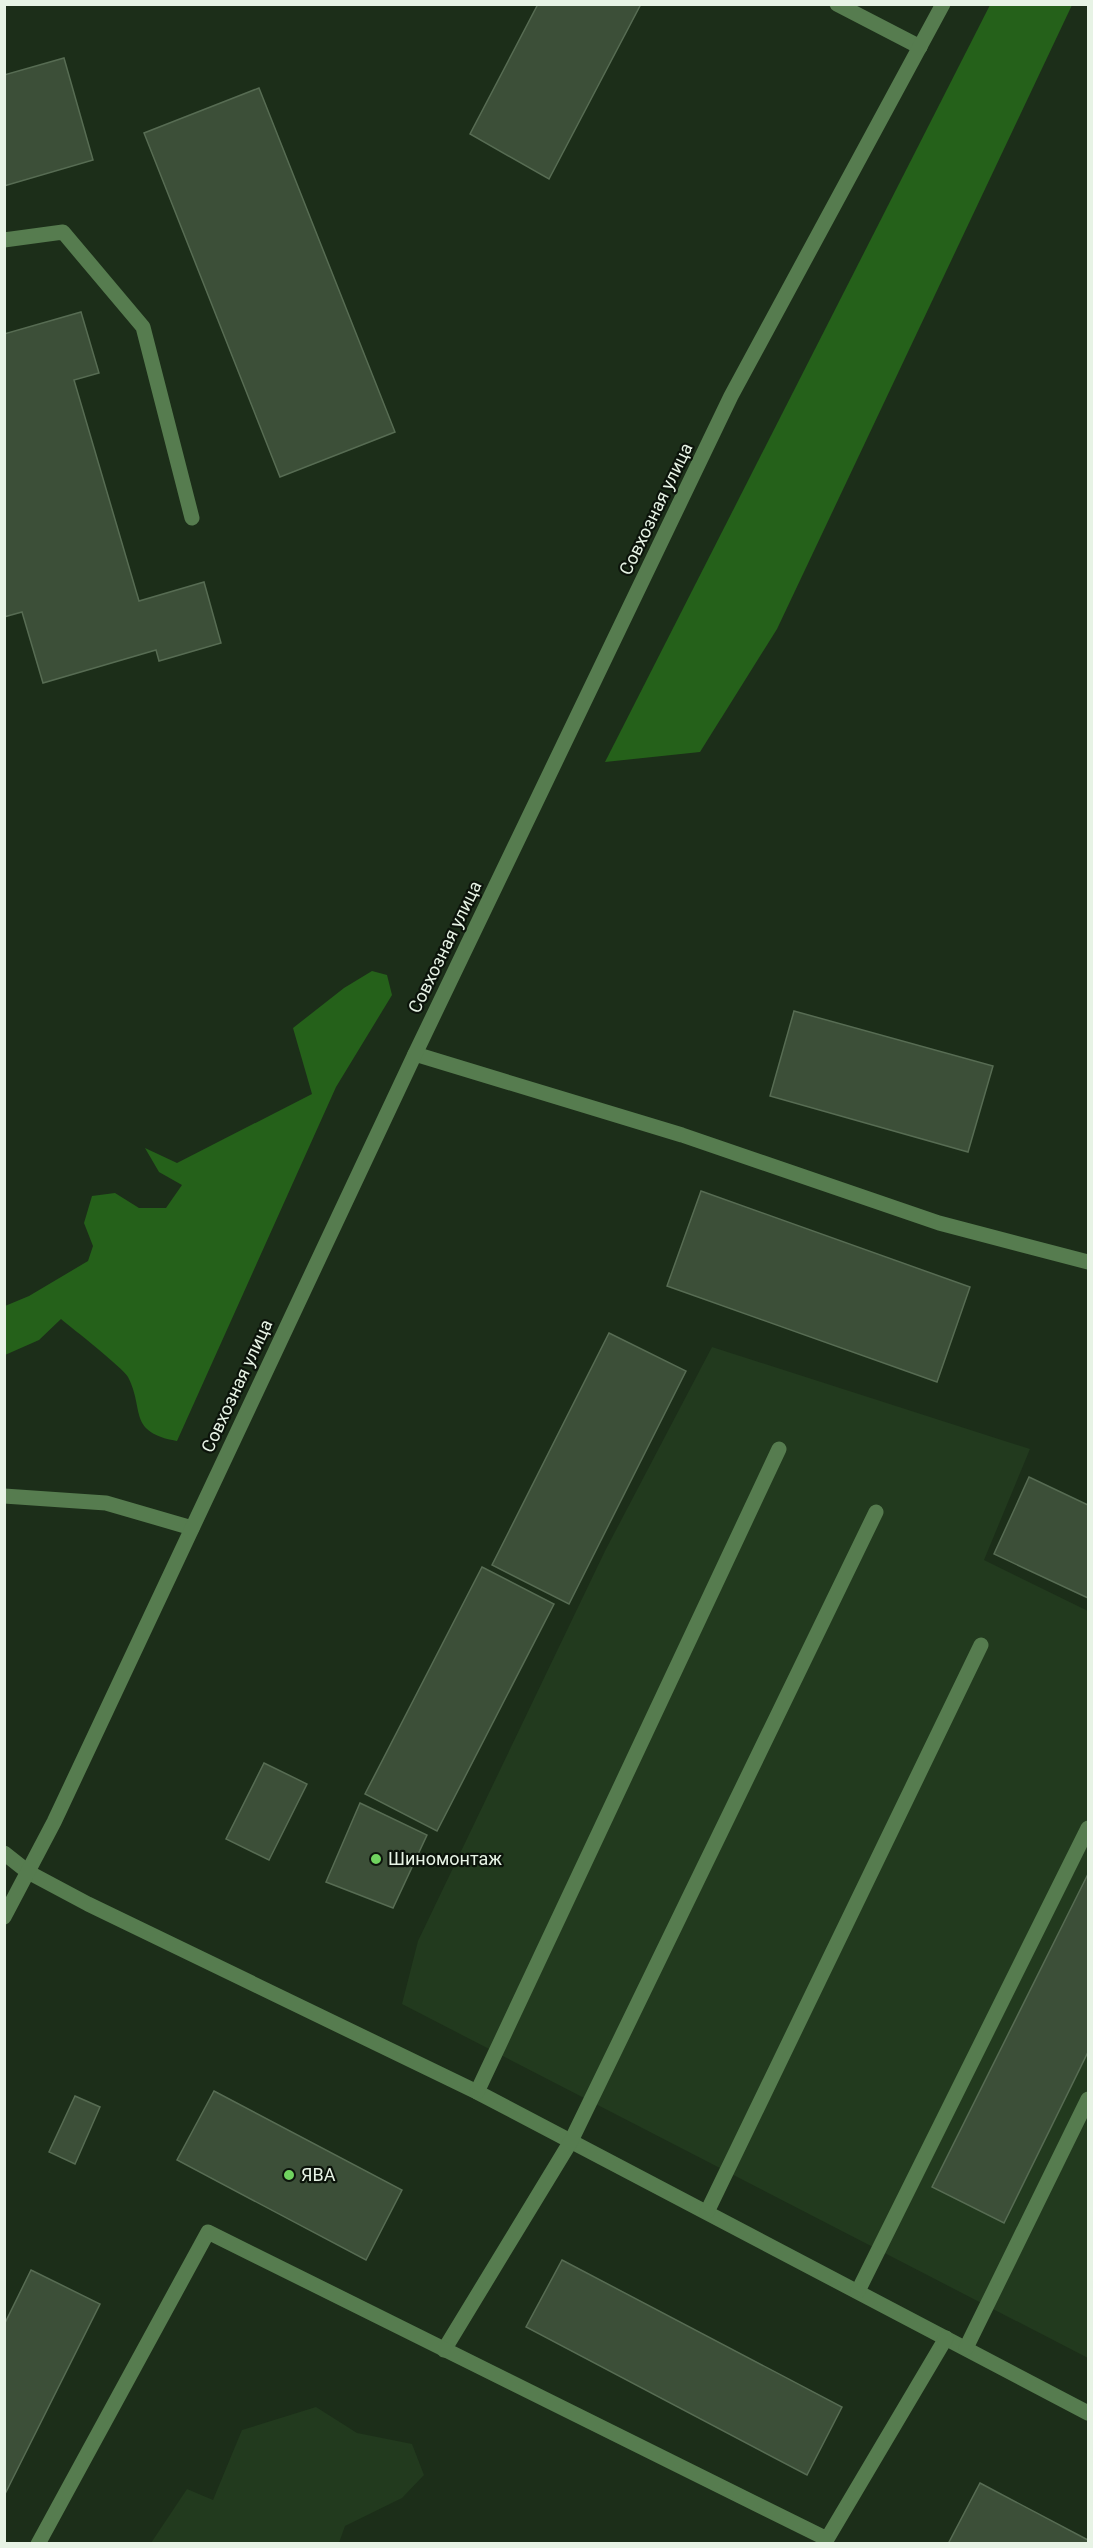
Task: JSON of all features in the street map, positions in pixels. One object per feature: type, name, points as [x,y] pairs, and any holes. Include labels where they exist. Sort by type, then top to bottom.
[{"type":"street","points":[[837,4],[920,47]]},
{"type":"street","name":"Совхозная улица","points":[[4,1917],[54,1822],[415,1054],[731,396],[943,4]]},
{"type":"street","points":[[4,240],[63,232],[143,327],[192,518]]},
{"type":"street","points":[[415,1054],[682,1135],[939,1223],[1089,1262]]},
{"type":"street","points":[[477,2092],[779,1449]]},
{"type":"street","points":[[4,1496],[106,1503],[192,1528]]},
{"type":"street","points":[[444,2350],[571,2141],[876,1512]]},
{"type":"street","points":[[707,2212],[981,1645]]},
{"type":"street","points":[[858,2291],[1089,1828]]},
{"type":"street","points":[[4,1853],[28,1872],[88,1904],[477,2092],[1089,2413]]},
{"type":"street","points":[[966,2348],[1089,2099]]},
{"type":"street","points":[[38,2544],[208,2232],[829,2542],[946,2338]]},
{"type":"shaded area","points":[[712,1347],[1030,1449],[984,1560],[1088,1611],[1088,2358],[402,2004],[418,1941],[605,1551]]},
{"type":"shaded area","points":[[316,2407],[357,2433],[412,2444],[424,2475],[402,2498],[345,2526],[339,2543],[151,2543],[187,2489],[213,2500],[242,2430]]},
{"type":"green space","points":[[990,5],[1072,5],[777,629],[700,752],[605,762]]},
{"type":"green space","points":[[372,971],[387,975],[392,995],[336,1087],[177,1441],[161,1437],[144,1425],[128,1377],[61,1319],[39,1340],[5,1355],[5,1306],[29,1296],[88,1261],[93,1246],[84,1223],[92,1196],[115,1193],[139,1208],[166,1208],[182,1185],[159,1172],[145,1148],[177,1163],[312,1094],[293,1028],[344,988]]},
{"type":"building","points":[[538,4],[641,4],[549,179],[470,134]]},
{"type":"building","points":[[64,58],[93,160],[4,186],[4,75]]},
{"type":"building","points":[[259,88],[395,432],[280,477],[144,133]]},
{"type":"building","points":[[81,312],[99,373],[74,380],[139,601],[204,582],[221,643],[159,661],[156,650],[43,683],[22,612],[4,617],[4,334]]},
{"type":"building","points":[[794,1011],[993,1066],[968,1152],[770,1096]]},
{"type":"building","points":[[701,1191],[970,1287],[937,1382],[667,1286]]},
{"type":"building","points":[[609,1333],[686,1371],[569,1604],[492,1565]]},
{"type":"building","points":[[1029,1477],[1088,1505],[1088,1598],[994,1554]]},
{"type":"building","points":[[482,1567],[554,1604],[437,1831],[365,1794]]},
{"type":"building","points":[[264,1763],[307,1784],[269,1860],[226,1839]]},
{"type":"building","name":"Шиномонтаж","points":[[360,1803],[427,1835],[393,1908],[326,1882]]},
{"type":"building","points":[[1088,1874],[1088,2052],[1004,2223],[932,2187]]},
{"type":"building","name":"ЯВА","points":[[214,2091],[402,2190],[366,2260],[177,2160]]},
{"type":"building","points":[[75,2096],[100,2107],[75,2164],[49,2152]]},
{"type":"building","points":[[562,2260],[842,2407],[807,2475],[526,2327]]},
{"type":"building","points":[[31,2270],[100,2304],[4,2496],[4,2325]]},
{"type":"building","points":[[980,2483],[1088,2540],[1088,2544],[948,2544]]},
{"type":"place","name":"Шиномонтаж","points":[[376,1859]]},
{"type":"place","name":"ЯВА","points":[[289,2175]]}]
